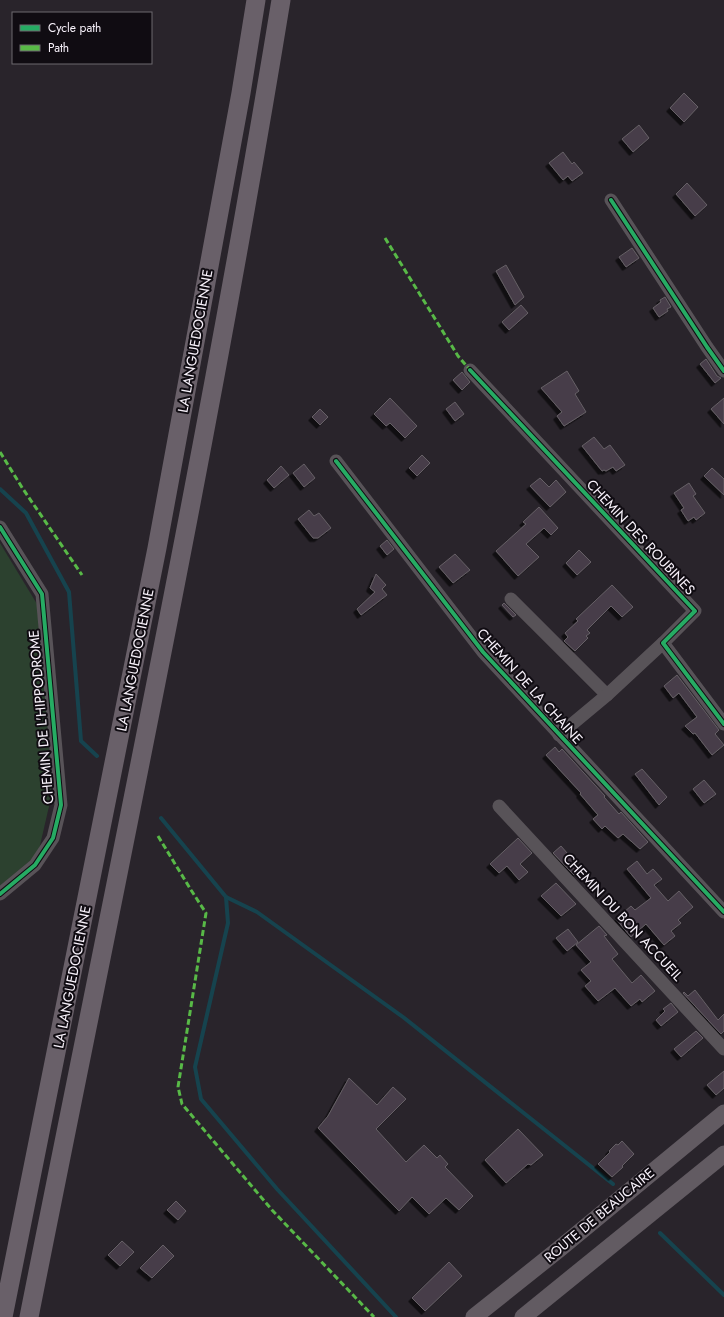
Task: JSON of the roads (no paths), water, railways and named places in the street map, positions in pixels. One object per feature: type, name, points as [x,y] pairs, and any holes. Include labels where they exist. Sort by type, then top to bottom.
[{"type":"highway","name":"LA LANGUEDOCIENNE","points":[[3,1317],[158,540],[241,93],[256,0]]},
{"type":"highway","name":"LA LANGUEDOCIENNE","points":[[30,1317],[179,566],[256,150],[281,0]]},
{"type":"main road","name":"ROUTE DE BEAUCAIRE","points":[[474,1317],[724,1113]]},
{"type":"main road","points":[[524,1317],[724,1154]]},
{"type":"street","points":[[611,200],[724,371]]},
{"type":"street","name":"CHEMIN DES ROUBINES","points":[[470,370],[695,611],[663,643]]},
{"type":"street","name":"CHEMIN DE LA CHAINE","points":[[336,461],[483,652],[724,912]]},
{"type":"street","name":"CHEMIN DE L'HIPPODROME","points":[[0,527],[42,594],[61,805],[53,838],[35,865],[0,894]]},
{"type":"street","points":[[511,599],[607,695]]},
{"type":"street","points":[[559,735],[607,695],[663,643],[724,724]]},
{"type":"street","name":"CHEMIN DU BON ACCUEIL","points":[[498,806],[724,1049]]},
{"type":"waterway","points":[[0,489],[26,513],[69,592],[81,741],[97,756]]},
{"type":"waterway","points":[[161,818],[226,897],[228,923],[195,1067],[201,1099],[277,1189],[396,1317]]},
{"type":"waterway","points":[[226,897],[257,912],[403,1017],[613,1184]]},
{"type":"waterway","points":[[660,1233],[724,1295]]}]
